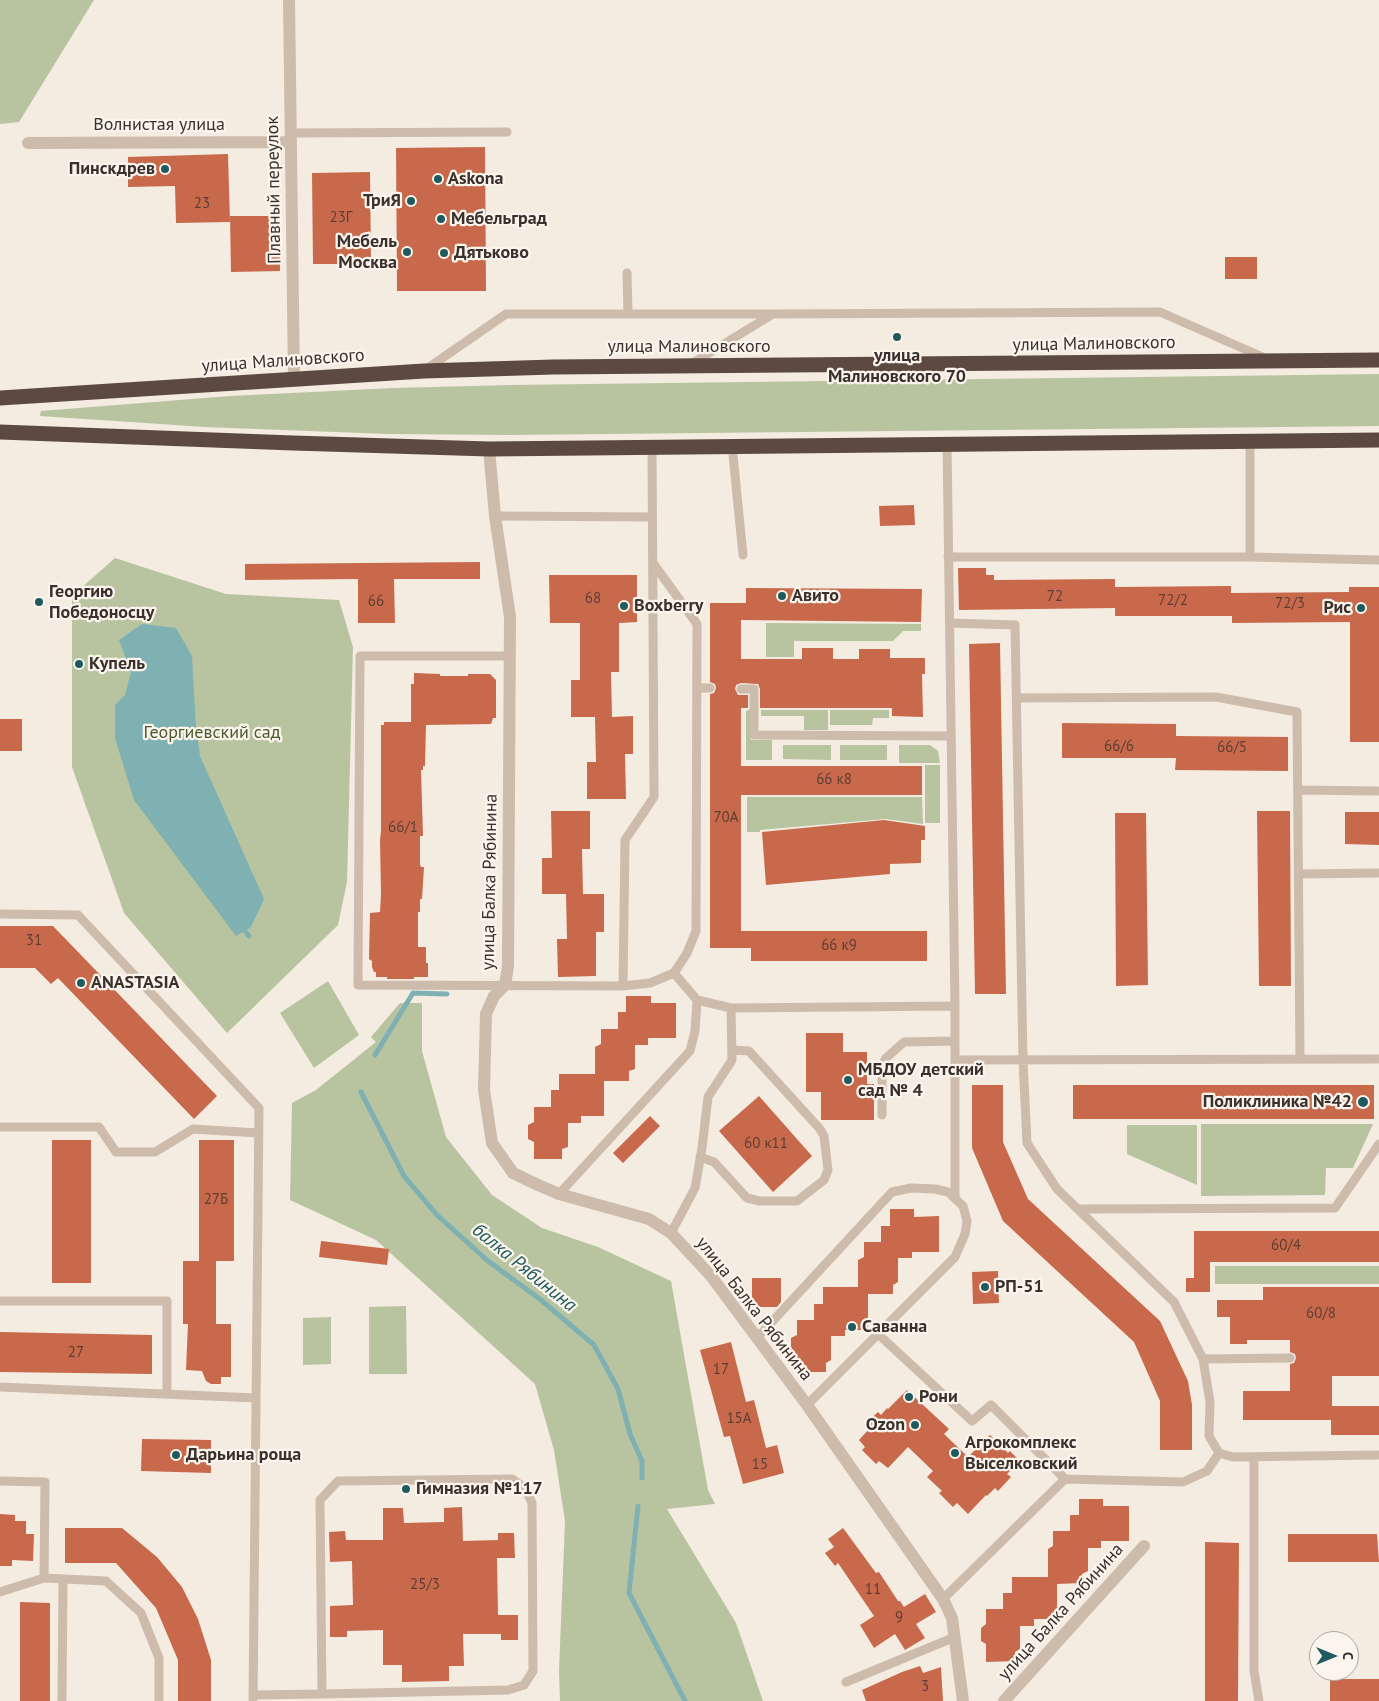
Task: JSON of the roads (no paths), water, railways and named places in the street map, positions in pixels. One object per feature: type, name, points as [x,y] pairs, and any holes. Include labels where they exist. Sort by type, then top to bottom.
[{"type":"highway","name":"улица Малиновского","points":[[0,398],[424,371],[553,367],[1379,360]]},
{"type":"highway","points":[[0,432],[489,449],[732,445],[1379,440]]},
{"type":"street","name":"Плавный переулок","points":[[289,0],[294,380]]},
{"type":"street","name":"Волнистая улица","points":[[28,143],[291,137]]},
{"type":"street","name":"улица Балка Рябинина","points":[[489,449],[495,516],[510,617],[508,966],[505,985],[494,996],[486,1014],[484,1090],[492,1142],[514,1173],[559,1194],[649,1219],[672,1233],[711,1276],[807,1405],[943,1598],[952,1618],[963,1701]]},
{"type":"street","name":"улица Балка Рябинина","points":[[1004,1701],[1144,1546]]},
{"type":"lane","points":[[291,137],[507,132]]},
{"type":"lane","points":[[627,273],[628,314]]},
{"type":"lane","points":[[424,371],[506,314],[1160,312],[1272,361]]},
{"type":"lane","points":[[688,366],[773,314]]},
{"type":"lane","points":[[1250,441],[1250,557]]},
{"type":"lane","points":[[947,443],[955,1041],[955,1197]]},
{"type":"lane","points":[[732,445],[744,555]]},
{"type":"lane","points":[[622,986],[625,840],[654,797],[652,446]]},
{"type":"lane","points":[[495,516],[652,518]]},
{"type":"lane","points":[[948,557],[1250,557],[1379,560]]},
{"type":"lane","points":[[510,656],[360,656],[358,985],[622,986],[650,983],[674,973],[687,953],[696,931],[697,624],[653,563]]},
{"type":"lane","points":[[950,623],[1015,625],[1023,1060],[1027,1143],[1057,1188],[1174,1302],[1204,1358],[1210,1402],[1209,1436],[1219,1453],[1233,1457],[1379,1455]]},
{"type":"lane","points":[[697,688],[710,688]]},
{"type":"lane","points":[[741,688],[754,689],[754,735],[951,736]]},
{"type":"lane","points":[[1017,698],[1216,697],[1298,712],[1300,1059]]},
{"type":"lane","points":[[1298,790],[1379,791]]},
{"type":"lane","points":[[1299,874],[1379,873]]},
{"type":"lane","points":[[0,914],[78,915],[259,1108],[253,1698],[322,1694],[508,1690],[524,1685],[533,1671],[532,1503],[525,1488],[512,1479],[338,1481],[320,1500],[322,1694]]},
{"type":"lane","points":[[674,973],[697,1000],[730,1008],[954,1006]]},
{"type":"lane","points":[[559,1194],[690,1051],[695,1031],[697,1000]]},
{"type":"lane","points":[[672,1233],[695,1188],[708,1097],[732,1060],[730,1008]]},
{"type":"lane","points":[[882,1115],[882,1066],[886,1058],[904,1042],[955,1041]]},
{"type":"lane","points":[[700,1158],[714,1162],[747,1198],[760,1200],[797,1201],[824,1180],[828,1170],[824,1136],[820,1129],[749,1051],[732,1050]]},
{"type":"lane","points":[[955,1060],[1379,1059]]},
{"type":"lane","points":[[0,1127],[99,1127],[116,1152],[155,1152],[193,1129],[258,1133]]},
{"type":"lane","points":[[1080,1209],[1335,1208],[1379,1144]]},
{"type":"lane","points":[[757,1338],[892,1192],[911,1188],[935,1188],[948,1192],[963,1206],[967,1220],[966,1234],[954,1257],[807,1405]]},
{"type":"lane","points":[[0,1301],[168,1301],[167,1393]]},
{"type":"lane","points":[[878,1334],[972,1421],[990,1405],[1065,1479],[1183,1482],[1207,1471],[1219,1453]]},
{"type":"lane","points":[[1204,1358],[1290,1358]]},
{"type":"lane","points":[[0,1387],[256,1398]]},
{"type":"lane","points":[[1254,1457],[1254,1662],[1259,1701]]},
{"type":"lane","points":[[943,1598],[1065,1479]]},
{"type":"lane","points":[[0,1481],[45,1482],[44,1578]]},
{"type":"lane","points":[[0,1592],[44,1578],[106,1581],[140,1613],[159,1658],[159,1701]]},
{"type":"lane","points":[[62,1701],[63,1579]]},
{"type":"lane","points":[[846,1682],[955,1636]]},
{"type":"water","points":[[142,624],[176,628],[192,656],[196,728],[200,756],[264,899],[251,927],[236,936],[134,800],[115,738],[115,705],[125,695],[131,672],[119,640]]},
{"type":"waterway","name":"балка Рябинина","points":[[245,931],[249,936]]},
{"type":"waterway","points":[[375,1055],[413,993],[447,994]]},
{"type":"waterway","name":"балка Рябинина","points":[[361,1092],[404,1176],[437,1215],[488,1261],[541,1300],[594,1345],[618,1389],[630,1434],[642,1461],[642,1478]]},
{"type":"waterway","name":"балка Рябинина","points":[[638,1506],[629,1593],[685,1701]]},
{"type":"place","name":"Пинскдрев","points":[[165,169]]},
{"type":"place","name":"Askona","points":[[438,179]]},
{"type":"place","name":"ТриЯ","points":[[411,201]]},
{"type":"place","name":"Мебельград","points":[[441,219]]},
{"type":"place","name":"Мебель Москва","points":[[407,252]]},
{"type":"place","name":"Дятьково","points":[[444,253]]},
{"type":"place","name":"улица Малиновского 70","points":[[897,337]]},
{"type":"place","name":"Авито","points":[[782,596]]},
{"type":"place","name":"Георгию Победоносцу","points":[[39,602]]},
{"type":"place","name":"Boxberry","points":[[624,606]]},
{"type":"place","name":"Рис","points":[[1361,608]]},
{"type":"place","name":"Купель","points":[[79,664]]},
{"type":"place","name":"ANASTASIA","points":[[81,983]]},
{"type":"place","name":"МБДОУ детский сад № 4","points":[[848,1080]]},
{"type":"place","name":"Поликлиника №42","points":[[1363,1102]]},
{"type":"place","name":"РП-51","points":[[985,1287]]},
{"type":"place","name":"Саванна","points":[[852,1327]]},
{"type":"place","name":"Рони","points":[[909,1397]]},
{"type":"place","name":"Ozon","points":[[915,1425]]},
{"type":"place","name":"Агрокомплекс Выселковский","points":[[955,1453]]},
{"type":"place","name":"Дарьина роща","points":[[176,1455]]},
{"type":"place","name":"Гимназия №117","points":[[406,1489]]},
{"type":"park label","name":"Георгиевский сад","points":[[212,733]]}]
